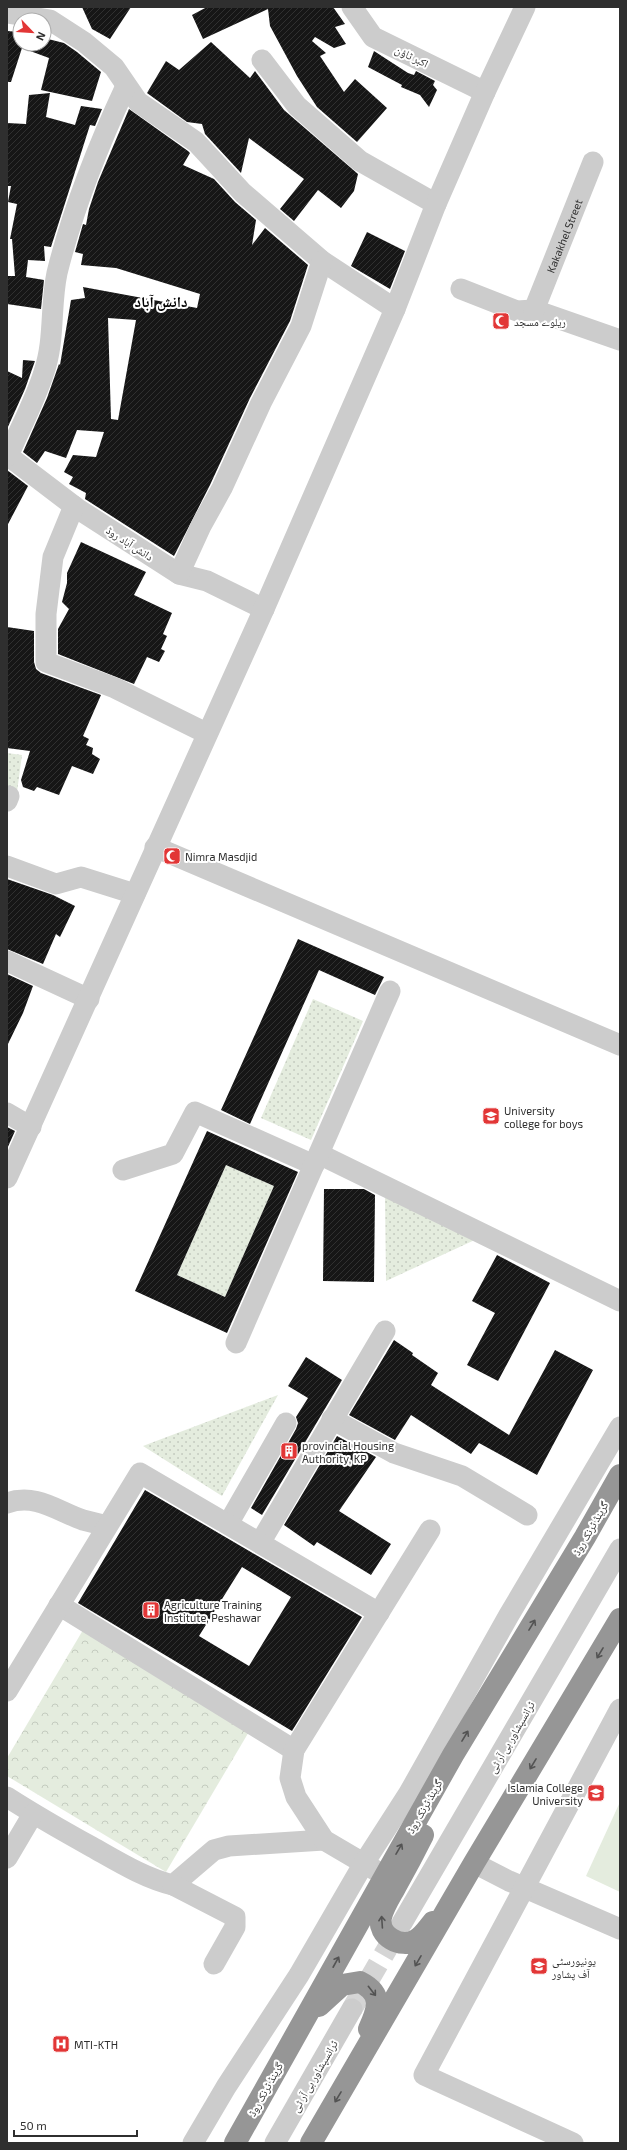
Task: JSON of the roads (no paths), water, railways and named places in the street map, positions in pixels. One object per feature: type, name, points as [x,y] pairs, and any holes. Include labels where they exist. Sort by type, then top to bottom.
[{"type":"highway","name":"گرینڈ ٹرنک روڈ","points":[[235,2143],[384,1875],[453,1755],[585,1537],[620,1475]]},
{"type":"highway","points":[[311,2143],[472,1866],[620,1619]]},
{"type":"highway","points":[[453,1755],[445,1787],[428,1826],[385,1906],[381,1918],[383,1931],[389,1938],[397,1942],[406,1944],[416,1940],[427,1930],[472,1866]]},
{"type":"highway","points":[[272,2077],[299,2030],[328,1997],[342,1984],[360,1982],[373,1990],[378,2004],[376,2014],[353,2072]]},
{"type":"street","name":"اکبر ٹاؤن","points":[[352,7],[373,37],[485,92]]},
{"type":"street","points":[[7,1178],[89,999],[206,733],[264,609],[395,308],[436,204],[485,92],[525,7]]},
{"type":"street","points":[[7,13],[50,20],[84,42],[114,67],[138,102],[196,142],[243,193],[322,261],[395,308]]},
{"type":"street","points":[[262,60],[297,106],[360,161],[436,204]]},
{"type":"street","points":[[7,456],[44,372],[51,341],[57,275],[76,209],[100,142],[126,86]]},
{"type":"street","name":"Kakakhel Street","points":[[534,310],[593,162]]},
{"type":"street","points":[[179,574],[201,526],[222,488],[261,403],[301,326],[322,261]]},
{"type":"street","points":[[461,289],[517,311],[534,310],[620,340]]},
{"type":"street","name":"دانش آباد روڈ","points":[[7,456],[74,506],[179,574],[207,581],[264,609]]},
{"type":"street","points":[[74,506],[53,557],[46,614],[46,662],[115,688],[206,733]]},
{"type":"street","points":[[7,796],[9,796],[7,801]]},
{"type":"street","points":[[155,847],[620,1045]]},
{"type":"street","points":[[7,866],[56,884],[81,877],[135,894]]},
{"type":"street","points":[[7,960],[89,999]]},
{"type":"street","points":[[236,1343],[390,991]]},
{"type":"street","points":[[123,1170],[173,1154],[195,1112],[316,1160],[620,1301]]},
{"type":"street","points":[[7,1113],[31,1127]]},
{"type":"street","points":[[260,1543],[385,1331]]},
{"type":"street","points":[[332,1419],[394,1453],[462,1476],[527,1516]]},
{"type":"street","points":[[228,1524],[286,1423]]},
{"type":"street","points":[[192,2143],[226,2087],[299,1976],[364,1863],[409,1793],[509,1615],[620,1427]]},
{"type":"street","points":[[7,1691],[140,1473],[379,1613]]},
{"type":"street","points":[[7,1503],[18,1500],[40,1502],[83,1520],[107,1526]]},
{"type":"street","points":[[384,1875],[324,1840],[296,1797],[290,1778],[294,1750],[430,1530]]},
{"type":"street","name":"ٹرانسپشاور بی آر ٹی","points":[[402,1924],[620,1550]]},
{"type":"street","points":[[59,1605],[294,1750]]},
{"type":"street","points":[[573,2143],[424,2075],[620,1709]]},
{"type":"street","points":[[7,1797],[122,1864],[162,1882],[173,1885],[235,1917],[235,1927],[214,1964]]},
{"type":"street","points":[[7,1858],[34,1814]]},
{"type":"street","points":[[173,1885],[198,1861],[214,1850],[224,1847],[243,1843],[324,1840]]},
{"type":"street","points":[[472,1866],[524,1887],[620,1930]]},
{"type":"street","name":"ٹرانسپشاور بی آر ٹی","points":[[275,2143],[352,2009]]},
{"type":"tunnel","points":[[352,2009],[401,1925]]},
{"type":"place","name":"ریلوے مسجد","points":[[501,321]]},
{"type":"place","name":"Nimra Masdjid","points":[[172,856]]},
{"type":"place","name":"University college for boys","points":[[491,1116]]},
{"type":"place","name":"provincial Housing Authority, KP","points":[[289,1451]]},
{"type":"place","name":"Agriculture Training Institute, Peshawar","points":[[151,1610]]},
{"type":"place","name":"Islamia College University","points":[[596,1793]]},
{"type":"place","name":"یونیورسٹی آف پشاور","points":[[539,1966]]},
{"type":"place","name":"MTI-KTH","points":[[61,2044]]},
{"type":"district","name":"دانش آباد","points":[[161,301]]}]
